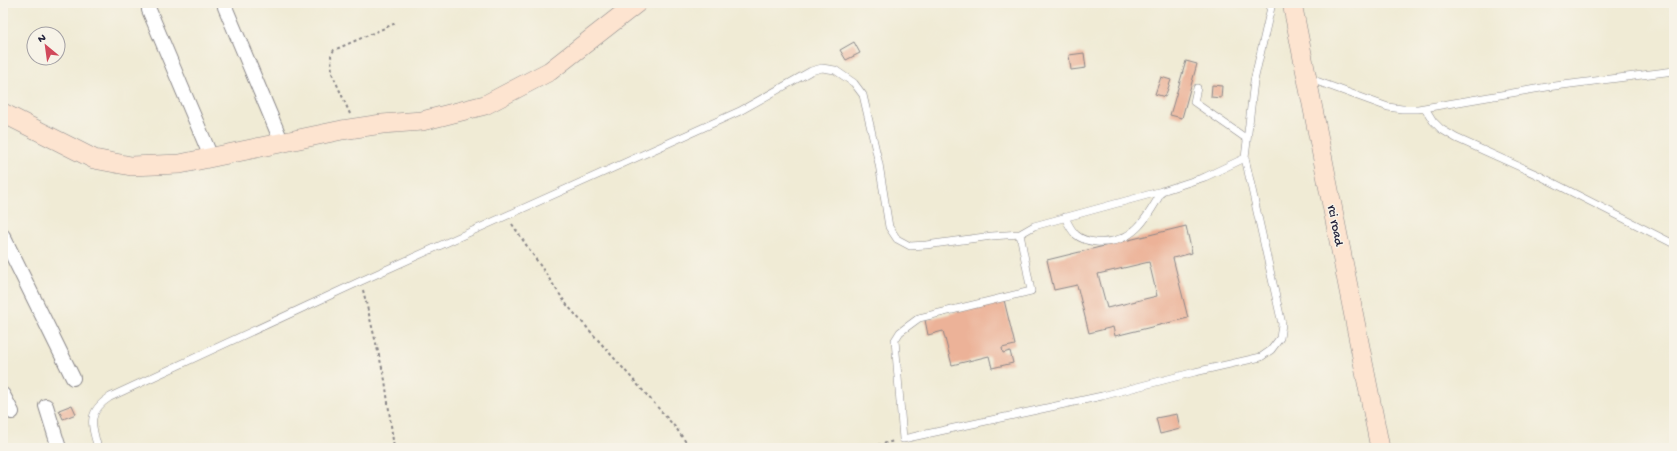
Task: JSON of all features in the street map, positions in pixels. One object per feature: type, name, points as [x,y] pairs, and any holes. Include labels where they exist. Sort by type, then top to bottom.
[{"type":"main road","points":[[3,113],[94,159],[131,166],[180,164],[356,128],[422,121],[484,105],[550,71],[637,3]]},
{"type":"main road","name":"rci road","points":[[1292,3],[1380,448]]},
{"type":"street","points":[[225,7],[282,143]]},
{"type":"street","points":[[149,10],[211,157]]},
{"type":"street","points":[[3,236],[73,378]]},
{"type":"street","points":[[3,395],[12,412]]},
{"type":"street","points":[[46,406],[60,448]]},
{"type":"lane","points":[[1020,234],[1031,291],[919,318],[900,332],[895,340],[903,439],[1102,396],[1261,357],[1271,350],[1280,338],[1282,324],[1245,158],[1254,81],[1272,3]]},
{"type":"lane","points":[[98,448],[92,428],[93,416],[99,405],[110,397],[361,281],[740,110],[811,71],[822,68],[835,70],[845,75],[854,83],[863,95],[879,164],[890,227],[897,239],[910,246],[1020,234],[1034,226],[1162,191],[1205,177],[1245,158]]},
{"type":"lane","points":[[1308,78],[1388,107],[1402,109],[1424,108],[1547,87],[1674,71]]},
{"type":"lane","points":[[1198,88],[1194,102],[1247,139]]},
{"type":"lane","points":[[1424,108],[1441,129],[1456,138],[1546,179],[1674,244]]},
{"type":"lane","points":[[1065,217],[1071,230],[1083,241],[1106,243],[1126,238],[1150,212],[1162,191]]},
{"type":"path","points":[[356,128],[335,81],[331,63],[331,55],[334,50],[396,23]]},
{"type":"path","points":[[506,216],[568,305],[676,428],[690,448]]},
{"type":"path","points":[[361,281],[385,380],[394,448]]},
{"type":"path","points":[[866,448],[903,439]]},
{"type":"building","points":[[854,42],[860,53],[846,60],[840,50]]},
{"type":"building","points":[[1084,53],[1086,68],[1071,70],[1069,55]]},
{"type":"building","points":[[1186,61],[1197,64],[1182,118],[1170,115]]},
{"type":"building","points":[[1161,77],[1171,80],[1165,97],[1155,94]]},
{"type":"building","points":[[1212,85],[1222,86],[1221,98],[1211,97]]},
{"type":"building","points":[[1186,226],[1192,253],[1173,258],[1188,318],[1115,336],[1113,327],[1089,333],[1077,285],[1054,290],[1047,260]],"holes":[[[1149,262],[1157,296],[1107,308],[1098,274]]]},
{"type":"building","points":[[1004,300],[1015,345],[1002,348],[1003,353],[1010,351],[1013,363],[992,368],[989,356],[952,365],[943,331],[928,335],[925,320]]},
{"type":"building","points":[[72,405],[76,414],[63,419],[59,410]]},
{"type":"building","points":[[1177,414],[1180,429],[1160,434],[1156,418]]}]
